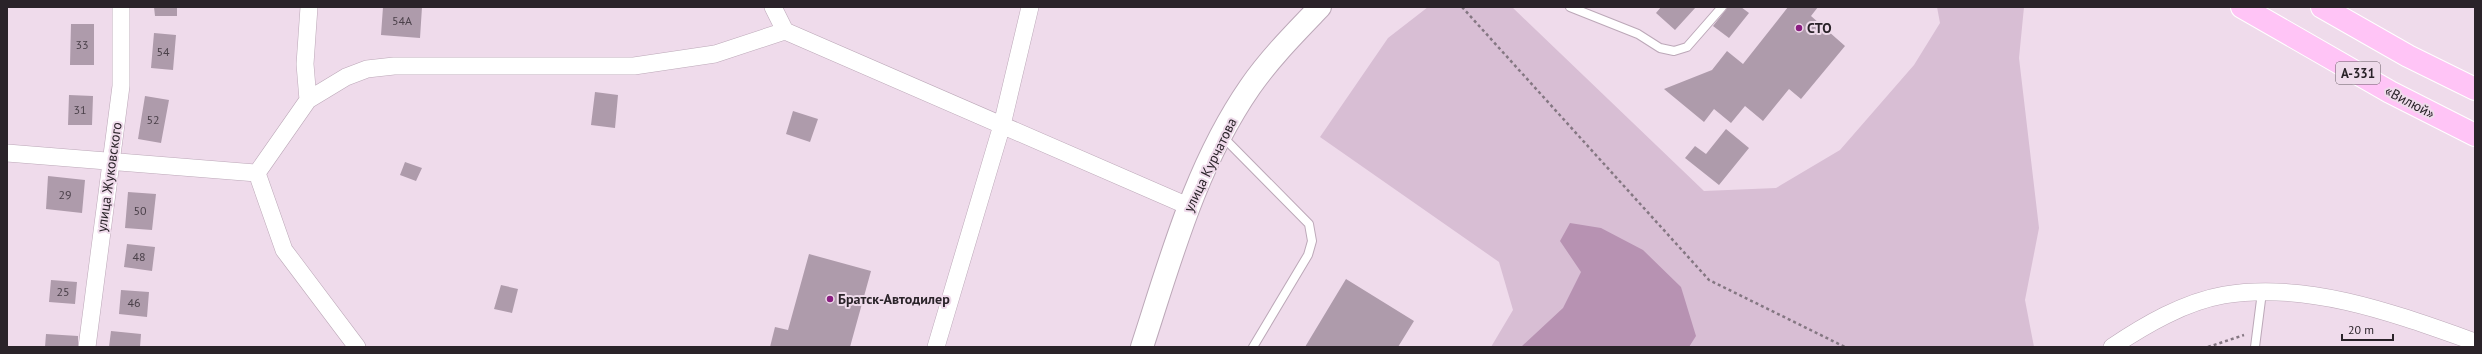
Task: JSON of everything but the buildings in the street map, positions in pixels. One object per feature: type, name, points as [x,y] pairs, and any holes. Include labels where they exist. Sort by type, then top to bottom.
[{"type":"highway","name":"«Вилюй»","points":[[2242,7],[2390,92],[2475,135]]},
{"type":"highway","name":"А-331","points":[[2322,7],[2408,56],[2475,89]]},
{"type":"main road","name":"улица Курчатова","points":[[1145,346],[1188,206],[1222,135],[1250,87],[1294,34],[1320,7]]},
{"type":"street","name":"улица Жуковского","points":[[87,347],[121,86],[121,7]]},
{"type":"street","points":[[308,100],[305,64],[309,7]]},
{"type":"street","points":[[773,7],[785,31],[1188,206]]},
{"type":"street","points":[[936,347],[1002,125],[1030,7]]},
{"type":"street","points":[[257,172],[308,100],[346,76],[367,69],[394,66],[634,66],[715,54],[785,31]]},
{"type":"street","points":[[7,153],[257,172]]},
{"type":"street","points":[[257,172],[284,250],[357,347]]},
{"type":"street","points":[[2112,347],[2142,327],[2186,307],[2223,295],[2262,292],[2302,294],[2356,304],[2410,319],[2475,342]]},
{"type":"lane","points":[[1570,7],[1638,34],[1660,48],[1674,51],[1687,47],[1722,7]]},
{"type":"lane","points":[[1222,135],[1309,224],[1312,241],[1308,254],[1253,347]]},
{"type":"lane","points":[[2254,347],[2262,292]]},
{"type":"path","points":[[1462,7],[1709,280],[1845,347]]},
{"type":"path","points":[[2208,347],[2257,331]]},
{"type":"shaded area","points":[[1428,7],[1512,7],[1704,191],[1776,188],[1840,150],[1914,65],[1940,23],[1937,7],[2024,7],[2019,58],[2039,228],[2025,300],[2034,347],[1491,347],[1513,310],[1499,262],[1320,137],[1388,38]]},
{"type":"shaded area","points":[[1570,223],[1601,228],[1643,250],[1681,287],[1696,336],[1689,347],[1521,347],[1563,308],[1581,272],[1560,241]]},
{"type":"place","name":"СТО","points":[[1799,28]]},
{"type":"place","name":"Братск-Автодилер","points":[[830,299]]}]
